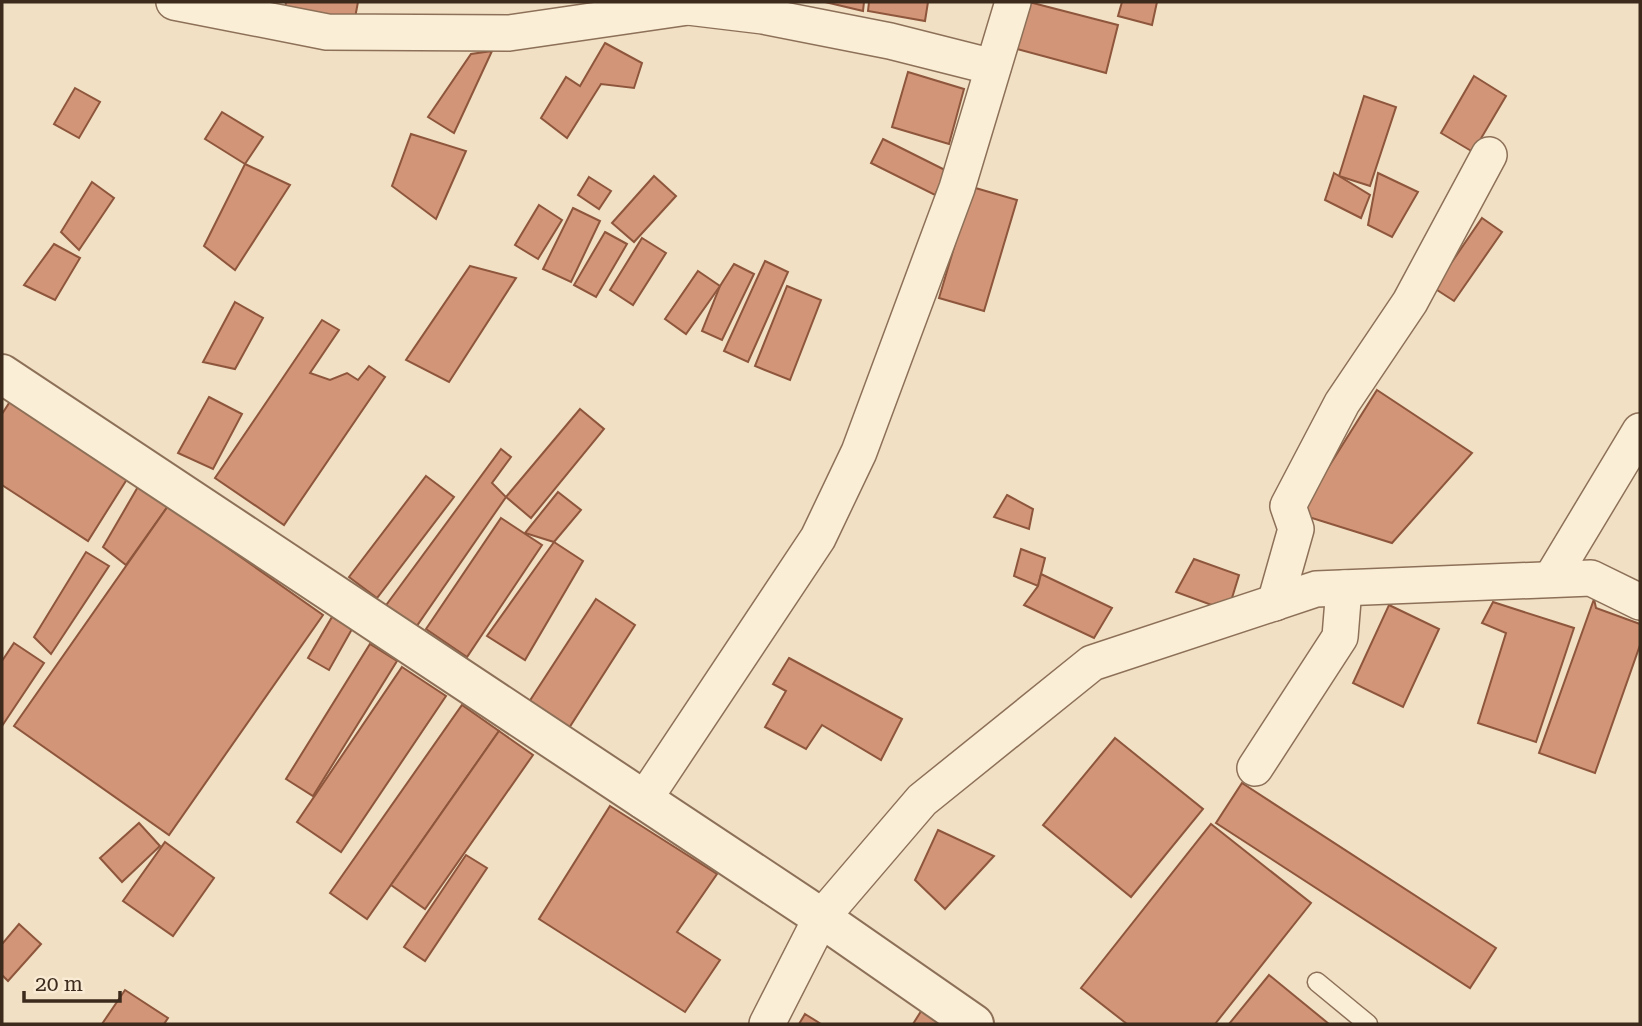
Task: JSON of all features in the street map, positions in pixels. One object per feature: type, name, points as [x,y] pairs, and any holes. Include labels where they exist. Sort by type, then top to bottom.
[{"type":"street","points":[[174,2],[327,32],[509,33],[692,4],[890,41],[993,67]]},
{"type":"street","points":[[643,800],[818,538],[859,452],[957,188],[1013,2]]},
{"type":"street","points":[[1275,603],[1296,529],[1288,506],[1342,403],[1410,302],[1489,155]]},
{"type":"street","points":[[2,374],[821,918],[974,1024]]},
{"type":"street","points":[[1550,579],[1640,432]]},
{"type":"street","points":[[767,1024],[821,918],[922,800],[1092,663],[1316,589],[1591,578],[1640,603]]},
{"type":"street","points":[[1255,768],[1340,637],[1343,588]]},
{"type":"lane","points":[[1317,982],[1368,1024]]},
{"type":"building","points":[[286,2],[358,2],[354,23],[285,10]]},
{"type":"building","points":[[825,2],[864,2],[863,11]]},
{"type":"building","points":[[869,2],[928,2],[925,21],[868,11]]},
{"type":"building","points":[[1029,2],[1118,25],[1106,73],[1017,49]]},
{"type":"building","points":[[1122,2],[1157,2],[1152,25],[1118,16]]},
{"type":"building","points":[[605,43],[642,63],[634,88],[601,84],[567,138],[541,118],[566,77],[580,86]]},
{"type":"building","points":[[492,51],[454,133],[428,117],[471,54]]},
{"type":"building","points":[[908,72],[964,89],[949,144],[892,127]]},
{"type":"building","points":[[1474,76],[1506,96],[1473,152],[1441,133]]},
{"type":"building","points":[[75,88],[100,102],[79,138],[54,124]]},
{"type":"building","points":[[1364,96],[1396,107],[1370,186],[1339,176]]},
{"type":"building","points":[[222,112],[263,137],[245,164],[205,139]]},
{"type":"building","points":[[411,134],[466,151],[436,219],[392,186]]},
{"type":"building","points":[[883,139],[947,171],[935,195],[871,163]]},
{"type":"building","points":[[245,164],[290,185],[235,270],[204,246]]},
{"type":"building","points":[[1334,173],[1370,195],[1361,218],[1325,200]]},
{"type":"building","points":[[1378,173],[1418,192],[1392,237],[1368,225]]},
{"type":"building","points":[[654,176],[676,196],[634,242],[612,223]]},
{"type":"building","points":[[589,177],[611,191],[599,209],[578,195]]},
{"type":"building","points":[[92,182],[114,198],[79,250],[61,232]]},
{"type":"building","points":[[972,187],[1017,200],[984,311],[939,298]]},
{"type":"building","points":[[539,205],[562,220],[538,259],[515,245]]},
{"type":"building","points":[[573,208],[600,221],[571,282],[543,269]]},
{"type":"building","points":[[1482,218],[1502,232],[1454,301],[1434,288]]},
{"type":"building","points":[[605,232],[627,244],[596,297],[574,285]]},
{"type":"building","points":[[642,238],[666,253],[633,305],[610,290]]},
{"type":"building","points":[[54,244],[80,258],[55,300],[24,285]]},
{"type":"building","points":[[765,261],[788,272],[748,362],[724,351]]},
{"type":"building","points":[[734,264],[754,274],[722,340],[702,331],[720,286]]},
{"type":"building","points":[[470,266],[516,278],[449,382],[406,360]]},
{"type":"building","points":[[698,271],[720,286],[686,334],[665,319]]},
{"type":"building","points":[[787,286],[821,300],[790,380],[755,366]]},
{"type":"building","points":[[235,302],[263,318],[235,369],[203,362]]},
{"type":"building","points":[[322,320],[339,330],[310,373],[330,380],[347,373],[358,380],[369,366],[385,377],[284,525],[215,478]]},
{"type":"building","points":[[1377,390],[1472,453],[1392,543],[1299,514]]},
{"type":"building","points":[[209,397],[242,414],[213,469],[178,453]]},
{"type":"building","points":[[11,400],[129,476],[88,541],[2,485],[2,414]]},
{"type":"building","points":[[580,409],[604,429],[531,518],[506,497]]},
{"type":"building","points":[[501,449],[511,457],[492,483],[506,497],[414,630],[384,608]]},
{"type":"building","points":[[426,476],[454,497],[377,598],[349,577]]},
{"type":"building","points":[[139,485],[168,506],[126,565],[103,547]]},
{"type":"building","points":[[558,492],[581,510],[554,542],[525,533]]},
{"type":"building","points":[[1007,495],[1033,509],[1029,529],[994,517]]},
{"type":"building","points":[[168,506],[323,615],[169,835],[14,726]]},
{"type":"building","points":[[501,518],[542,545],[467,657],[426,629]]},
{"type":"building","points":[[554,542],[583,561],[525,660],[487,636]]},
{"type":"building","points":[[1021,549],[1045,558],[1038,586],[1014,576]]},
{"type":"building","points":[[86,552],[109,566],[51,654],[34,637]]},
{"type":"building","points":[[1194,559],[1239,575],[1228,611],[1176,592]]},
{"type":"building","points":[[1041,574],[1112,608],[1094,638],[1024,605],[1038,586]]},
{"type":"building","points":[[596,599],[635,625],[569,728],[529,702]]},
{"type":"building","points":[[1594,599],[1596,608],[1640,624],[1640,645],[1595,773],[1539,753]]},
{"type":"building","points":[[1493,602],[1574,628],[1536,742],[1478,723],[1506,633],[1482,623]]},
{"type":"building","points":[[1389,605],[1439,629],[1403,707],[1353,683]]},
{"type":"building","points":[[332,617],[352,629],[329,670],[308,658]]},
{"type":"building","points":[[14,643],[44,663],[2,726],[2,661]]},
{"type":"building","points":[[370,644],[397,661],[313,796],[286,779]]},
{"type":"building","points":[[789,658],[902,719],[881,760],[822,725],[806,749],[765,727],[786,691],[773,684]]},
{"type":"building","points":[[402,667],[446,696],[341,852],[297,822]]},
{"type":"building","points":[[462,705],[499,731],[367,919],[330,893]]},
{"type":"building","points":[[499,731],[533,755],[425,909],[391,885]]},
{"type":"building","points":[[1115,738],[1203,809],[1131,897],[1043,825]]},
{"type":"building","points":[[1242,783],[1496,948],[1470,988],[1216,823]]},
{"type":"building","points":[[610,806],[717,874],[677,932],[720,960],[685,1012],[539,919]]},
{"type":"building","points":[[139,823],[160,846],[122,882],[100,858]]},
{"type":"building","points":[[1211,824],[1311,903],[1215,1024],[1127,1024],[1081,988]]},
{"type":"building","points":[[938,830],[994,856],[945,909],[915,880]]},
{"type":"building","points":[[165,842],[214,878],[173,936],[123,901]]},
{"type":"building","points":[[466,855],[487,868],[425,961],[404,947]]},
{"type":"building","points":[[19,924],[41,944],[8,981],[2,975],[2,944]]},
{"type":"building","points":[[1269,975],[1329,1024],[1229,1024]]},
{"type":"building","points":[[125,990],[168,1018],[164,1024],[102,1024]]},
{"type":"building","points":[[923,1008],[950,1024],[913,1024]]},
{"type":"building","points":[[805,1014],[821,1024],[799,1024]]}]
